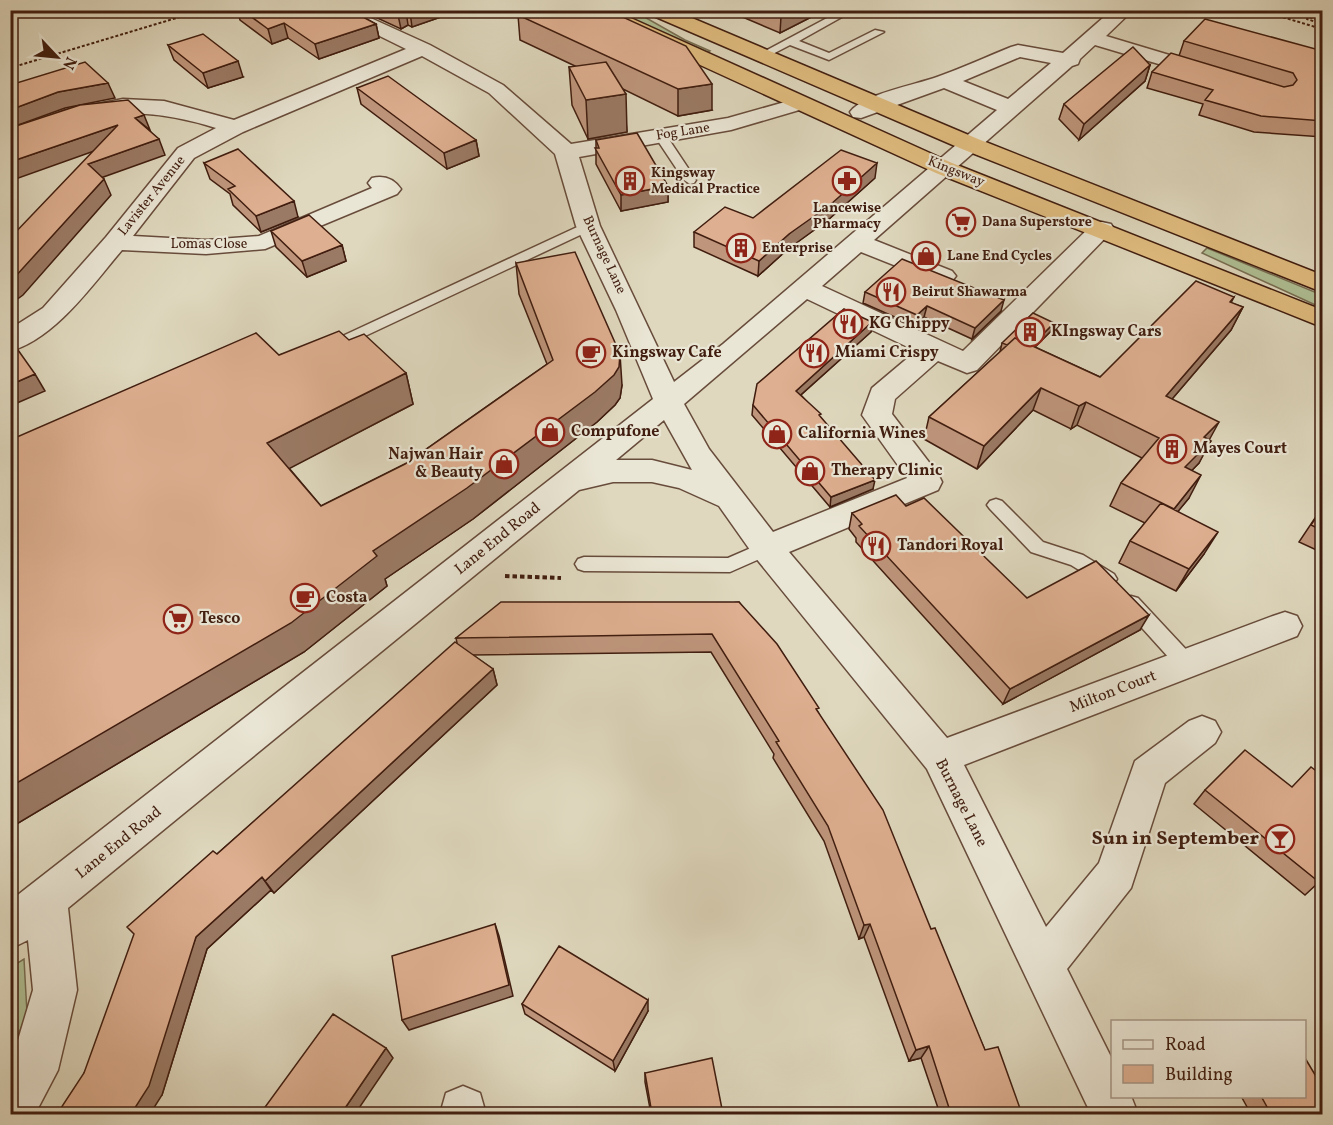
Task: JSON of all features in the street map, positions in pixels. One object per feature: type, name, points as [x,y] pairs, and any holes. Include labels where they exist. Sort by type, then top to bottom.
[{"type":"highway","name":"Kingsway","points":[[596,10],[715,56],[799,104],[944,168],[1102,229],[1323,320]]},
{"type":"highway","name":"Kingsway","points":[[662,13],[761,56],[868,108],[970,144],[1323,284]]},
{"type":"highway","points":[[662,13],[715,56],[868,108],[940,148],[945,154],[944,168]]},
{"type":"highway","points":[[970,144],[973,158],[988,168],[1192,251],[1265,295]]},
{"type":"street","points":[[336,10],[423,49],[496,89],[566,152]]},
{"type":"street","points":[[944,168],[1011,108],[1071,60],[1124,10]]},
{"type":"street","points":[[1093,38],[1224,78]]},
{"type":"street","name":"Lavister Avenue","points":[[10,342],[52,314],[115,242],[186,153],[235,127],[423,49]]},
{"type":"street","points":[[868,108],[945,81],[1018,51],[1071,60]]},
{"type":"street","points":[[945,81],[1011,108]]},
{"type":"street","name":"Fog Lane","points":[[566,152],[731,124],[799,104]]},
{"type":"street","points":[[10,139],[50,121],[92,110],[141,105],[181,111],[235,127]]},
{"type":"street","name":"Burnage Lane","points":[[566,152],[588,226],[629,310],[668,400],[697,455],[767,548],[940,757],[1115,1114]]},
{"type":"street","name":"Lane End Road","points":[[10,928],[46,902],[668,400],[734,350],[944,168]]},
{"type":"street","name":"Lomas Close","points":[[115,242],[233,247],[265,242],[389,189],[380,183]]},
{"type":"street","points":[[804,288],[967,364],[1014,305],[1102,229]]},
{"type":"street","points":[[857,242],[970,287]]},
{"type":"street","points":[[767,548],[927,482],[877,415],[882,395],[936,350]]},
{"type":"street","name":"Burnage Lane","points":[[565,485],[593,474],[629,470],[650,471],[690,479],[729,499]]},
{"type":"street","name":"Milton Court","points":[[940,757],[1285,626]]},
{"type":"street","points":[[1042,966],[1116,874],[1149,773],[1202,732]]},
{"type":"street","points":[[10,1110],[35,1070],[55,990],[46,902]]},
{"type":"lane","points":[[761,56],[844,13]]},
{"type":"lane","points":[[790,41],[829,57],[879,32]]},
{"type":"lane","points":[[660,135],[690,180]]},
{"type":"lane","points":[[320,352],[588,226]]},
{"type":"lane","points":[[996,505],[1037,547],[1077,560],[1103,573],[1187,664]]},
{"type":"lane","points":[[584,564],[730,565],[767,548]]},
{"type":"path","points":[[10,68],[203,10]]},
{"type":"path","points":[[1259,10],[1323,30]]},
{"type":"path","points":[[454,575],[573,578],[584,564]]},
{"type":"green space","points":[[614,11],[634,11],[685,40],[710,51],[707,53]]},
{"type":"green space","points":[[1207,248],[1322,295],[1322,308],[1202,253]]},
{"type":"green space","points":[[24,959],[27,1013],[11,1053],[11,967]]},
{"type":"building","points":[[242,10],[350,10],[376,24],[315,44],[284,23],[268,29]]},
{"type":"building","points":[[389,10],[415,10],[398,15]]},
{"type":"building","points":[[529,10],[612,12],[686,46],[712,84],[678,89],[518,15]]},
{"type":"building","points":[[765,10],[795,10],[781,17]]},
{"type":"building","points":[[1205,19],[1323,51],[1323,121],[1261,116],[1205,100],[1213,90],[1152,72],[1171,53],[1284,87],[1293,85],[1297,80],[1293,73],[1184,41]]},
{"type":"building","points":[[203,34],[238,61],[203,73],[168,45]]},
{"type":"building","points":[[1133,47],[1150,65],[1084,124],[1064,104]]},
{"type":"building","points":[[85,62],[108,83],[58,92],[10,110],[10,85]]},
{"type":"building","points":[[606,62],[626,94],[586,100],[569,67]]},
{"type":"building","points":[[388,76],[476,140],[444,153],[357,88]]},
{"type":"building","points":[[128,100],[144,115],[135,118],[159,139],[88,164],[104,179],[10,281],[10,238],[118,125],[10,162],[10,128],[80,105]]},
{"type":"building","points":[[637,133],[668,186],[621,195],[595,148],[599,148],[596,140]]},
{"type":"building","points":[[238,149],[294,201],[256,216],[228,189],[235,186],[204,163]]},
{"type":"building","points":[[841,150],[877,163],[830,205],[789,234],[759,261],[694,232],[725,207],[753,218]]},
{"type":"building","points":[[309,215],[342,245],[302,261],[271,231]]},
{"type":"building","name":"Tesco","points":[[575,252],[620,354],[619,367],[614,375],[595,392],[467,488],[373,551],[377,556],[291,623],[10,787],[10,440],[256,333],[279,355],[339,331],[349,340],[364,334],[406,373],[267,443],[321,506],[405,464],[553,360],[516,263]]},
{"type":"building","points":[[902,259],[1004,300],[975,328],[927,306],[917,315],[865,292]]},
{"type":"building","points":[[1196,281],[1234,297],[1230,302],[1243,307],[1166,396],[1219,422],[1204,437],[1211,441],[1185,467],[1201,475],[1174,509],[1121,483],[1159,438],[1086,402],[1079,406],[1041,388],[984,446],[929,417],[1015,338],[1100,377]]},
{"type":"building","points":[[844,309],[872,322],[796,391],[821,414],[819,415],[875,480],[831,497],[753,405],[757,384]]},
{"type":"building","points":[[1033,313],[1054,323],[1031,346],[1015,338],[1007,345],[1002,343]]},
{"type":"building","points":[[18,350],[35,374],[10,385],[10,353]]},
{"type":"building","points":[[896,495],[906,506],[924,498],[1027,598],[1096,561],[1149,615],[1010,689],[859,526],[862,524],[852,513]]},
{"type":"building","points":[[1161,503],[1218,532],[1189,569],[1130,541]]},
{"type":"building","points":[[1323,507],[1323,531],[1311,525]]},
{"type":"building","points":[[501,602],[739,602],[777,644],[819,708],[816,709],[883,810],[931,929],[935,928],[985,1050],[998,1047],[1022,1114],[951,1114],[929,1046],[916,1050],[870,924],[864,925],[828,826],[776,742],[779,741],[712,634],[456,638]]},
{"type":"building","points":[[455,642],[493,669],[265,881],[262,877],[196,937],[149,1086],[131,1114],[57,1114],[84,1073],[134,934],[127,927],[213,851],[217,854]]},
{"type":"building","name":"Sun in September","points":[[1245,750],[1292,787],[1311,767],[1323,776],[1323,878],[1319,882],[1205,790]]},
{"type":"building","points":[[495,924],[509,985],[402,1020],[392,956]]},
{"type":"building","points":[[559,946],[648,1000],[613,1061],[522,1004]]},
{"type":"building","points":[[333,1014],[386,1048],[341,1114],[260,1114]]},
{"type":"building","points":[[712,1058],[723,1114],[652,1114],[645,1073]]},
{"type":"building","points":[[1306,1060],[1323,1088],[1323,1114],[1271,1114],[1262,1098],[1306,1098]]},
{"type":"place","name":"Kingsway Medical Practice","points":[[630,181]]},
{"type":"place","name":"Lancewise Pharmacy","points":[[847,181]]},
{"type":"place","name":"Dana Superstore","points":[[961,222]]},
{"type":"place","name":"Enterprise","points":[[741,248]]},
{"type":"place","name":"Lane End Cycles","points":[[926,256]]},
{"type":"place","name":"Beirut Shawarma","points":[[891,292]]},
{"type":"place","name":"KG Chippy","points":[[848,324]]},
{"type":"place","name":"KIngsway Cars","points":[[1030,332]]},
{"type":"place","name":"Kingsway Cafe","points":[[591,353]]},
{"type":"place","name":"Miami Crispy","points":[[814,353]]},
{"type":"place","name":"Compufone","points":[[550,432]]},
{"type":"place","name":"California Wines","points":[[777,434]]},
{"type":"place","name":"Mayes Court","points":[[1172,449]]},
{"type":"place","name":"Najwan Hair & Beauty","points":[[504,464]]},
{"type":"place","name":"Therapy Clinic","points":[[810,471]]},
{"type":"place","name":"Tandori Royal","points":[[876,546]]},
{"type":"place","name":"Costa","points":[[305,598]]},
{"type":"place","name":"Tesco","points":[[178,619]]},
{"type":"place","name":"Sun in September","points":[[1280,839]]}]
